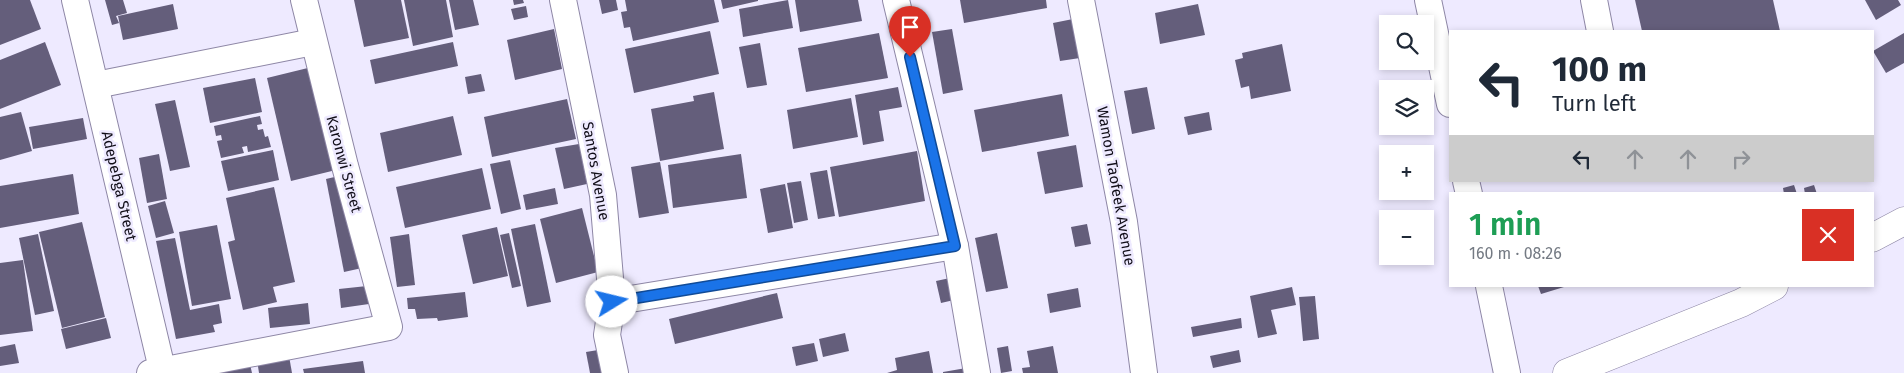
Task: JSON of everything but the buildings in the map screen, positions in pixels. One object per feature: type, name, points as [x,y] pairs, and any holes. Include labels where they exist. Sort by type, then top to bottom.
[{"type":"main road","points":[[1874,237],[1904,221]]},
{"type":"main road","points":[[1567,373],[1741,302],[1772,287]]},
{"type":"street","name":"Adepebga Street","points":[[75,0],[96,85],[159,372]]},
{"type":"street","name":"Karonwi Street","points":[[159,372],[388,327],[313,42],[304,0]]},
{"type":"street","name":"Santos Avenue","points":[[563,0],[603,195],[612,302],[607,335],[615,373]]},
{"type":"street","points":[[896,0],[955,246],[977,373]]},
{"type":"street","name":"Wamon Taofeek Avenue","points":[[1082,0],[1124,222],[1144,373]]},
{"type":"street","points":[[1428,0],[1449,99]]},
{"type":"street","points":[[1594,0],[1600,30]]},
{"type":"street","points":[[96,85],[313,42]]},
{"type":"street","points":[[612,302],[955,246]]},
{"type":"street","points":[[1489,287],[1507,373]]},
{"type":"route","points":[[612,302],[955,246],[910,57]]}]
